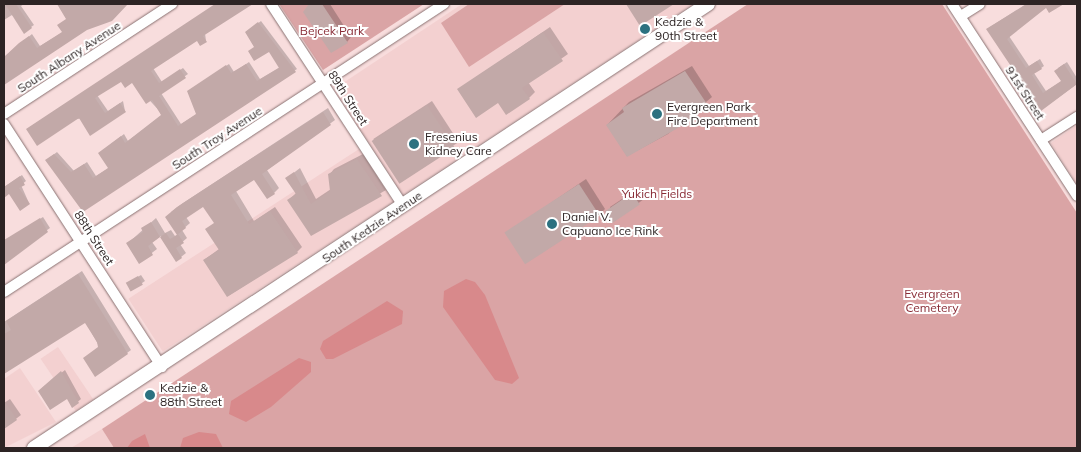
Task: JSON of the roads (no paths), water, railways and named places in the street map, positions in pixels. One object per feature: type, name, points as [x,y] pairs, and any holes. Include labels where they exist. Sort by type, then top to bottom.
[{"type":"main road","name":"South Kedzie Avenue","points":[[34,448],[162,367],[708,4]]},
{"type":"street","name":"South Albany Avenue","points":[[4,114],[172,4]]},
{"type":"street","name":"89th Street","points":[[271,4],[403,206]]},
{"type":"street","name":"South Troy Avenue","points":[[4,292],[444,4]]},
{"type":"street","name":"91st Street","points":[[952,4],[1077,196]]},
{"type":"street","points":[[961,16],[980,4]]},
{"type":"street","points":[[1041,140],[1077,117]]},
{"type":"street","name":"88th Street","points":[[4,124],[162,367]]},
{"type":"place","name":"Kedzie & 90th Street","points":[[645,29]]},
{"type":"place","name":"Evergreen Park Fire Department","points":[[657,114]]},
{"type":"place","name":"Fresenius Kidney Care","points":[[414,144]]},
{"type":"place","name":"Daniel V. Capuano Ice Rink","points":[[552,224]]},
{"type":"place","name":"Kedzie & 88th Street","points":[[150,395]]},
{"type":"park label","name":"Bejcek Park","points":[[332,31]]},
{"type":"park label","name":"Yukich Fields","points":[[657,194]]},
{"type":"park label","name":"Evergreen Cemetery","points":[[932,301]]}]
